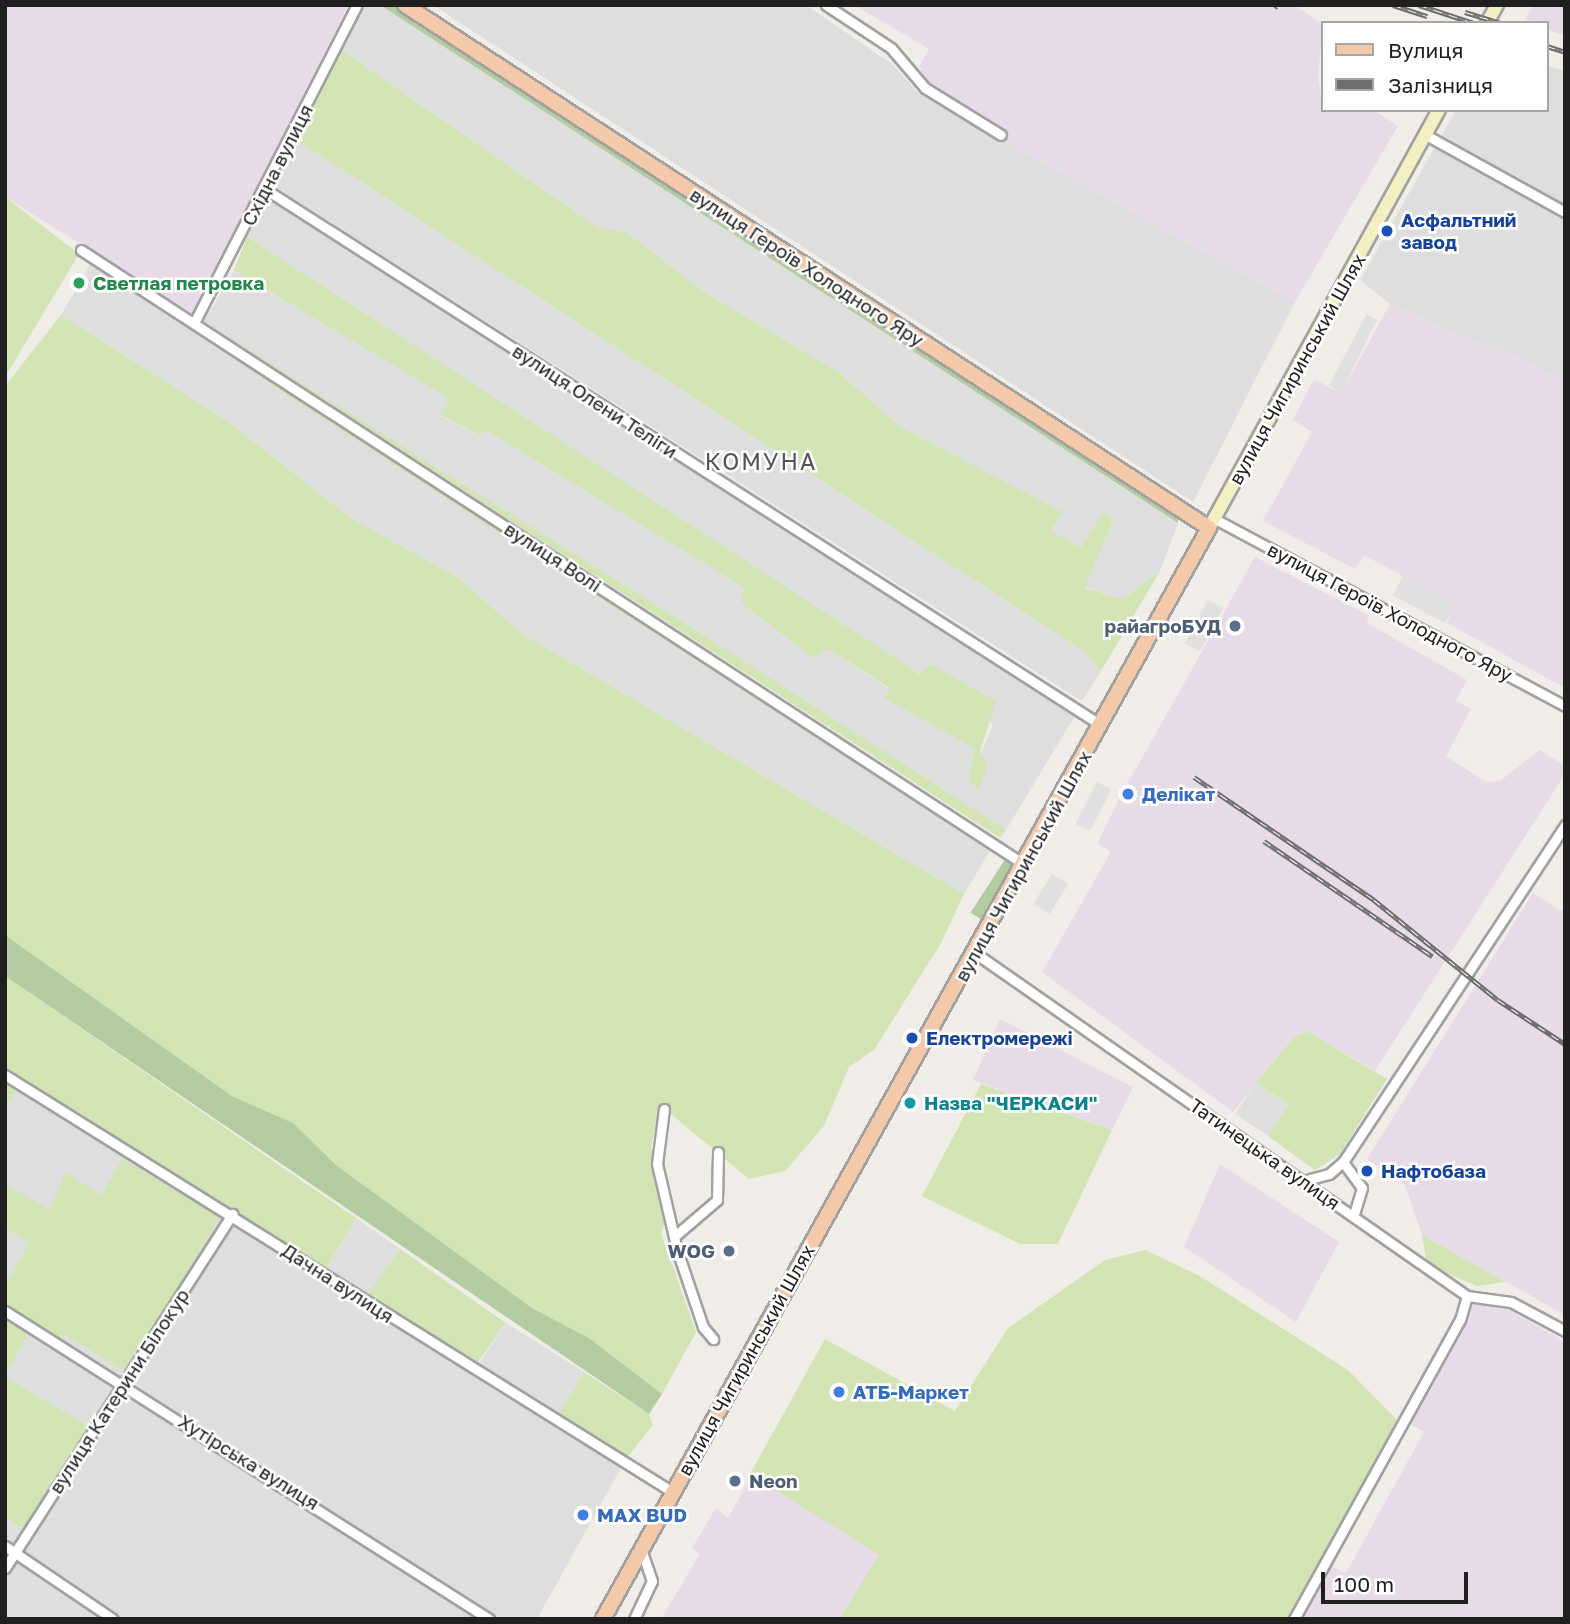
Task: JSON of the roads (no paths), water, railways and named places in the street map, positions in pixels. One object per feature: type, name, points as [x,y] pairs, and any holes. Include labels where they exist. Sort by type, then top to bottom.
[{"type":"main road","name":"вулиця Героїв Холодного Яру","points":[[405,5],[1212,523]]},
{"type":"main road","points":[[1488,21],[1497,5]]},
{"type":"main road","name":"вулиця Чигиринський Шлях","points":[[603,1619],[642,1552],[671,1491],[1025,865],[1438,112]]},
{"type":"street","name":"Східна вулиця","points":[[194,323],[357,5]]},
{"type":"street","points":[[826,5],[891,48],[925,88],[1001,135]]},
{"type":"street","points":[[1426,135],[1565,212]]},
{"type":"street","name":"вулиця Олени Теліги","points":[[265,189],[1101,725]]},
{"type":"street","name":"вулиця Волі","points":[[81,250],[1025,865]]},
{"type":"street","name":"вулиця Героїв Холодного Яру","points":[[1212,523],[1565,706]]},
{"type":"street","points":[[1306,1180],[1329,1174],[1343,1161],[1565,825]]},
{"type":"street","name":"Татинецька вулиця","points":[[975,953],[1306,1180],[1467,1296],[1511,1302],[1565,1331]]},
{"type":"street","name":"Дачна вулиця","points":[[5,1075],[232,1214],[671,1491]]},
{"type":"street","points":[[664,1109],[657,1164],[703,1326],[713,1339]]},
{"type":"street","points":[[676,1235],[717,1200],[718,1152]]},
{"type":"street","points":[[1343,1161],[1362,1188],[1354,1215]]},
{"type":"street","name":"вулиця Катерини Білокур","points":[[5,1568],[232,1214]]},
{"type":"street","points":[[1294,1619],[1460,1320],[1467,1296]]},
{"type":"street","name":"Хутірська вулиця","points":[[5,1311],[124,1384],[489,1619]]},
{"type":"street","points":[[5,1546],[113,1619]]},
{"type":"street","points":[[634,1619],[652,1581],[642,1552]]},
{"type":"railway","points":[[1393,5],[1427,16]]},
{"type":"railway","points":[[1419,5],[1468,21]]},
{"type":"railway","points":[[1465,12],[1494,21]]},
{"type":"railway","points":[[1549,47],[1565,52]]},
{"type":"railway","points":[[1194,777],[1374,900],[1498,1000],[1565,1044]]},
{"type":"railway","points":[[1264,841],[1432,956]]},
{"type":"place","name":"Асфальтний завод","points":[[1387,231]]},
{"type":"place","name":"Светлая петровка","points":[[79,283]]},
{"type":"place","name":"райагроБУД","points":[[1235,626]]},
{"type":"place","name":"Делікат","points":[[1128,794]]},
{"type":"place","name":"Електромережі","points":[[912,1038]]},
{"type":"place","name":"Назва \"ЧЕРКАСИ\"","points":[[910,1103]]},
{"type":"place","name":"Нафтобаза","points":[[1367,1171]]},
{"type":"place","name":"WOG","points":[[729,1251]]},
{"type":"place","name":"АТБ-Маркет","points":[[839,1392]]},
{"type":"place","name":"Neon","points":[[735,1481]]},
{"type":"place","name":"MAX BUD","points":[[583,1515]]},
{"type":"district","name":"КОМУНА","points":[[761,461]]}]
